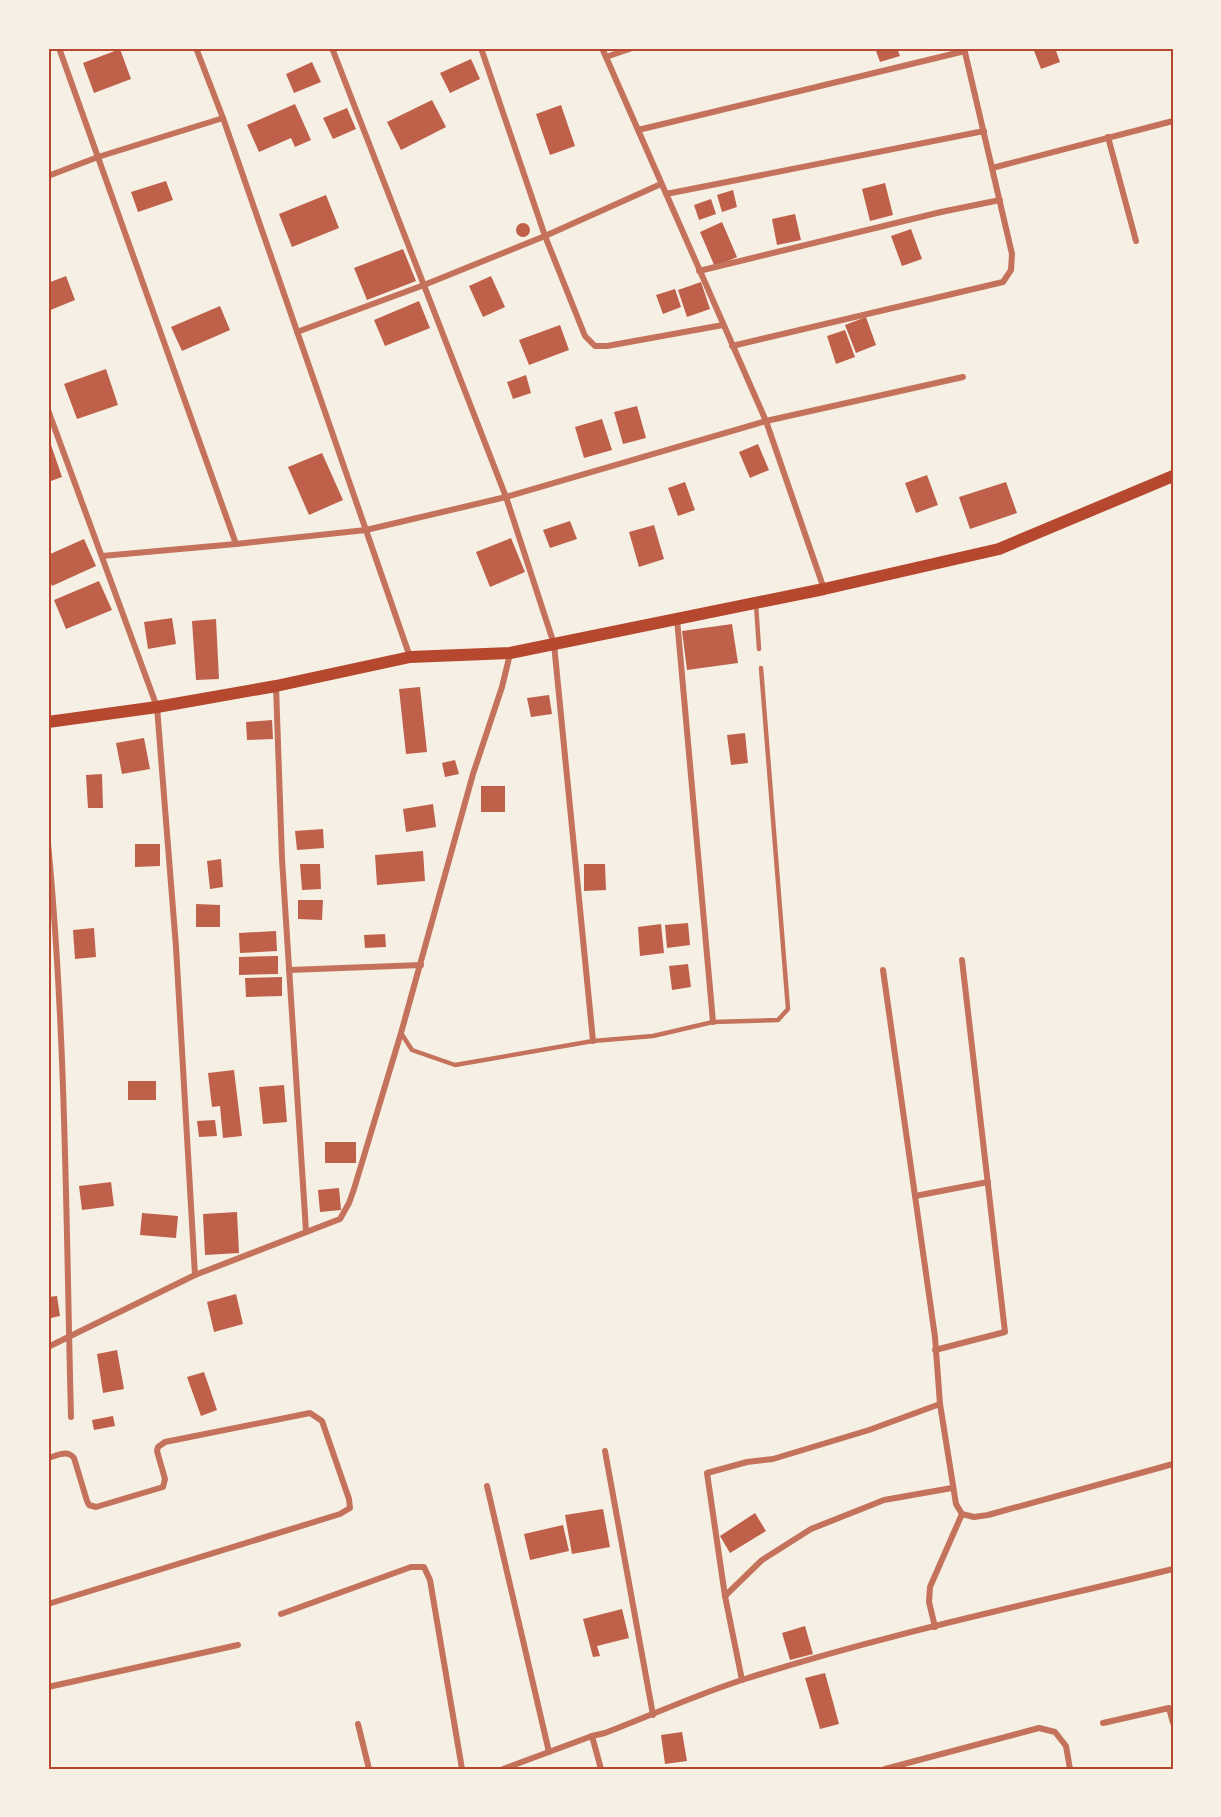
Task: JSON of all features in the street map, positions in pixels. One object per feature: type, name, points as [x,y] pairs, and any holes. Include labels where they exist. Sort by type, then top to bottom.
[{"type":"main road","points":[[48,722],[157,707],[276,686],[410,657],[510,653],[824,589],[999,549],[1173,476]]},
{"type":"street","points":[[59,48],[236,544]]},
{"type":"street","points":[[196,48],[223,118],[410,657]]},
{"type":"street","points":[[332,48],[506,497],[555,644],[593,1041]]},
{"type":"street","points":[[481,48],[545,236],[585,336],[595,346],[607,346],[723,325]]},
{"type":"street","points":[[603,48],[766,422],[824,589]]},
{"type":"street","points":[[606,57],[632,48]]},
{"type":"street","points":[[638,130],[965,49],[1012,254],[1011,270],[1003,282],[732,346]]},
{"type":"street","points":[[48,176],[223,118]]},
{"type":"street","points":[[992,168],[1173,121]]},
{"type":"street","points":[[666,194],[984,131]]},
{"type":"street","points":[[1108,137],[1137,241]]},
{"type":"street","points":[[297,332],[424,285],[545,236],[662,184]]},
{"type":"street","points":[[699,271],[941,212],[1000,200]]},
{"type":"street","points":[[102,556],[366,530],[506,497],[766,422],[963,377]]},
{"type":"street","points":[[48,410],[157,707],[176,947],[195,1275]]},
{"type":"street","points":[[677,619],[713,1022]]},
{"type":"street","points":[[48,1347],[195,1275],[340,1219],[349,1203],[401,1033],[473,774],[502,687],[510,653]]},
{"type":"street","points":[[276,686],[282,859],[306,1231]]},
{"type":"street","points":[[48,843],[63,1095],[71,1417]]},
{"type":"street","points":[[935,1350],[1005,1332],[962,960]]},
{"type":"street","points":[[289,970],[421,965]]},
{"type":"street","points":[[883,970],[915,1196],[940,1404],[956,1504],[962,1514],[974,1517],[988,1515],[1173,1464]]},
{"type":"street","points":[[915,1196],[988,1182]]},
{"type":"street","points":[[742,1680],[725,1596],[707,1473],[747,1462],[772,1459],[868,1430],[940,1404]]},
{"type":"street","points":[[48,1458],[71,1454],[87,1502],[96,1507],[163,1486],[165,1479],[157,1451],[158,1447],[165,1442],[310,1413],[322,1421],[350,1499],[350,1508],[340,1514],[48,1604]]},
{"type":"street","points":[[605,1451],[653,1715]]},
{"type":"street","points":[[487,1486],[549,1752]]},
{"type":"street","points":[[725,1596],[762,1560],[810,1529],[884,1500],[952,1488]]},
{"type":"street","points":[[935,1627],[928,1602],[930,1587],[962,1514]]},
{"type":"street","points":[[280,1614],[411,1567],[424,1567],[430,1580],[462,1769]]},
{"type":"street","points":[[503,1769],[605,1733],[742,1680],[871,1642],[1173,1569]]},
{"type":"street","points":[[48,1687],[238,1646]]},
{"type":"street","points":[[1103,1723],[1169,1708],[1173,1723]]},
{"type":"street","points":[[358,1724],[369,1769]]},
{"type":"street","points":[[885,1769],[1039,1728],[1055,1732],[1066,1746],[1071,1769]]},
{"type":"street","points":[[592,1736],[601,1769]]},
{"type":"lane","points":[[755,603],[759,649]]},
{"type":"lane","points":[[401,1033],[412,1050],[455,1065],[593,1041],[653,1036],[713,1022],[778,1020],[788,1009],[761,668]]},
{"type":"building","points":[[875,48],[897,48],[900,56],[880,62]]},
{"type":"building","points":[[1033,48],[1055,48],[1060,62],[1041,69]]},
{"type":"building","points":[[120,49],[131,79],[94,93],[83,63]]},
{"type":"building","points":[[471,59],[480,79],[450,93],[440,73]]},
{"type":"building","points":[[312,62],[321,82],[294,93],[286,74]]},
{"type":"building","points":[[432,100],[446,127],[401,150],[387,122]]},
{"type":"building","points":[[295,104],[311,140],[295,147],[291,138],[259,152],[247,125]]},
{"type":"building","points":[[561,105],[575,146],[550,155],[536,114]]},
{"type":"building","points":[[347,108],[356,129],[333,139],[323,118]]},
{"type":"building","points":[[166,181],[173,200],[138,212],[131,192]]},
{"type":"building","points":[[885,183],[893,215],[870,221],[862,189]]},
{"type":"building","points":[[733,190],[737,207],[722,212],[717,195]]},
{"type":"building","points":[[326,195],[339,228],[292,247],[279,214]]},
{"type":"building","points":[[711,199],[716,214],[699,220],[694,205]]},
{"type":"building","points":[[795,214],[801,240],[777,245],[772,219]]},
{"type":"building","points":[[722,222],[737,257],[715,267],[700,232]]},
{"type":"building","points":[[520,223],[526,223],[530,230],[526,237],[520,237],[516,233],[516,227]]},
{"type":"building","points":[[911,229],[922,259],[902,266],[891,236]]},
{"type":"building","points":[[403,249],[416,281],[367,300],[354,268]]},
{"type":"building","points":[[66,276],[75,300],[48,311],[48,283]]},
{"type":"building","points":[[491,276],[505,307],[483,317],[469,286]]},
{"type":"building","points":[[701,282],[710,309],[687,317],[678,290]]},
{"type":"building","points":[[675,289],[681,307],[663,314],[656,295]]},
{"type":"building","points":[[419,301],[430,328],[385,346],[374,320]]},
{"type":"building","points":[[220,306],[230,330],[182,351],[171,327]]},
{"type":"building","points":[[866,317],[876,345],[856,353],[845,325]]},
{"type":"building","points":[[560,325],[569,350],[529,365],[519,340]]},
{"type":"building","points":[[845,330],[855,357],[836,364],[827,336]]},
{"type":"building","points":[[106,369],[118,405],[77,419],[64,384]]},
{"type":"building","points":[[526,375],[531,393],[513,399],[507,382]]},
{"type":"building","points":[[637,406],[646,438],[623,444],[614,412]]},
{"type":"building","points":[[602,419],[612,450],[584,458],[575,427]]},
{"type":"building","points":[[758,444],[769,470],[750,478],[739,452]]},
{"type":"building","points":[[51,445],[62,477],[48,482],[48,446]]},
{"type":"building","points":[[322,453],[343,500],[309,515],[288,467]]},
{"type":"building","points":[[927,475],[938,505],[916,513],[905,483]]},
{"type":"building","points":[[685,482],[695,510],[678,516],[668,488]]},
{"type":"building","points":[[1006,482],[1017,513],[970,529],[959,497]]},
{"type":"building","points":[[570,521],[577,539],[550,548],[543,530]]},
{"type":"building","points":[[654,525],[664,559],[639,567],[629,532]]},
{"type":"building","points":[[511,538],[525,572],[490,587],[476,552]]},
{"type":"building","points":[[84,539],[96,566],[52,586],[48,576],[48,555]]},
{"type":"building","points":[[99,581],[112,610],[66,629],[54,600]]},
{"type":"building","points":[[172,618],[176,644],[148,649],[144,622]]},
{"type":"building","points":[[216,619],[219,679],[196,680],[192,621]]},
{"type":"building","points":[[732,624],[738,663],[687,670],[682,631]]},
{"type":"building","points":[[420,687],[427,752],[406,754],[399,689]]},
{"type":"building","points":[[549,695],[552,714],[531,717],[527,698]]},
{"type":"building","points":[[272,720],[273,739],[247,740],[246,722]]},
{"type":"building","points":[[745,733],[748,763],[731,765],[727,735]]},
{"type":"building","points":[[144,738],[150,769],[122,774],[116,743]]},
{"type":"building","points":[[455,760],[459,774],[445,777],[442,763]]},
{"type":"building","points":[[102,774],[103,808],[88,808],[86,775]]},
{"type":"building","points":[[481,786],[505,786],[505,812],[481,812]]},
{"type":"building","points":[[433,804],[436,827],[406,832],[403,809]]},
{"type":"building","points":[[323,829],[324,848],[297,850],[295,831]]},
{"type":"building","points":[[135,844],[160,844],[160,866],[135,867]]},
{"type":"building","points":[[423,851],[425,881],[377,885],[375,855]]},
{"type":"building","points":[[221,859],[223,887],[210,889],[207,861]]},
{"type":"building","points":[[300,864],[320,864],[321,889],[302,890]]},
{"type":"building","points":[[584,864],[605,864],[606,890],[584,891]]},
{"type":"building","points":[[298,900],[323,900],[322,920],[298,919]]},
{"type":"building","points":[[196,904],[220,905],[220,927],[196,927]]},
{"type":"building","points":[[688,923],[690,945],[667,948],[665,925]]},
{"type":"building","points":[[661,924],[664,953],[640,956],[638,927]]},
{"type":"building","points":[[94,928],[96,957],[75,959],[73,930]]},
{"type":"building","points":[[276,931],[277,951],[240,953],[239,933]]},
{"type":"building","points":[[385,934],[386,947],[365,948],[364,935]]},
{"type":"building","points":[[278,956],[278,974],[239,975],[239,957]]},
{"type":"building","points":[[688,964],[691,987],[672,990],[669,966]]},
{"type":"building","points":[[282,977],[282,996],[246,997],[245,978]]},
{"type":"building","points":[[234,1070],[242,1136],[223,1138],[220,1106],[212,1107],[208,1073]]},
{"type":"building","points":[[128,1081],[156,1081],[156,1100],[128,1100]]},
{"type":"building","points":[[284,1085],[287,1122],[263,1124],[259,1087]]},
{"type":"building","points":[[215,1120],[217,1136],[199,1137],[197,1121]]},
{"type":"building","points":[[325,1142],[356,1142],[356,1163],[325,1163]]},
{"type":"building","points":[[111,1182],[114,1206],[82,1210],[79,1186]]},
{"type":"building","points":[[339,1188],[341,1210],[320,1212],[318,1190]]},
{"type":"building","points":[[237,1212],[239,1253],[205,1255],[203,1214]]},
{"type":"building","points":[[142,1213],[178,1216],[176,1238],[140,1235]]},
{"type":"building","points":[[236,1294],[243,1324],[214,1332],[207,1302]]},
{"type":"building","points":[[57,1296],[60,1316],[51,1318],[48,1297]]},
{"type":"building","points":[[117,1350],[124,1389],[103,1393],[97,1354]]},
{"type":"building","points":[[204,1372],[217,1410],[201,1416],[187,1377]]},
{"type":"building","points":[[113,1416],[115,1426],[94,1430],[92,1420]]},
{"type":"building","points":[[603,1509],[610,1547],[572,1554],[565,1515]]},
{"type":"building","points":[[755,1513],[766,1531],[730,1553],[720,1536]]},
{"type":"building","points":[[563,1525],[569,1551],[530,1560],[524,1534]]},
{"type":"building","points":[[622,1609],[629,1638],[597,1646],[600,1656],[593,1657],[583,1619]]},
{"type":"building","points":[[805,1626],[813,1654],[790,1660],[782,1633]]},
{"type":"building","points":[[825,1673],[839,1724],[820,1729],[805,1678]]},
{"type":"building","points":[[682,1732],[687,1761],[665,1764],[661,1735]]}]
